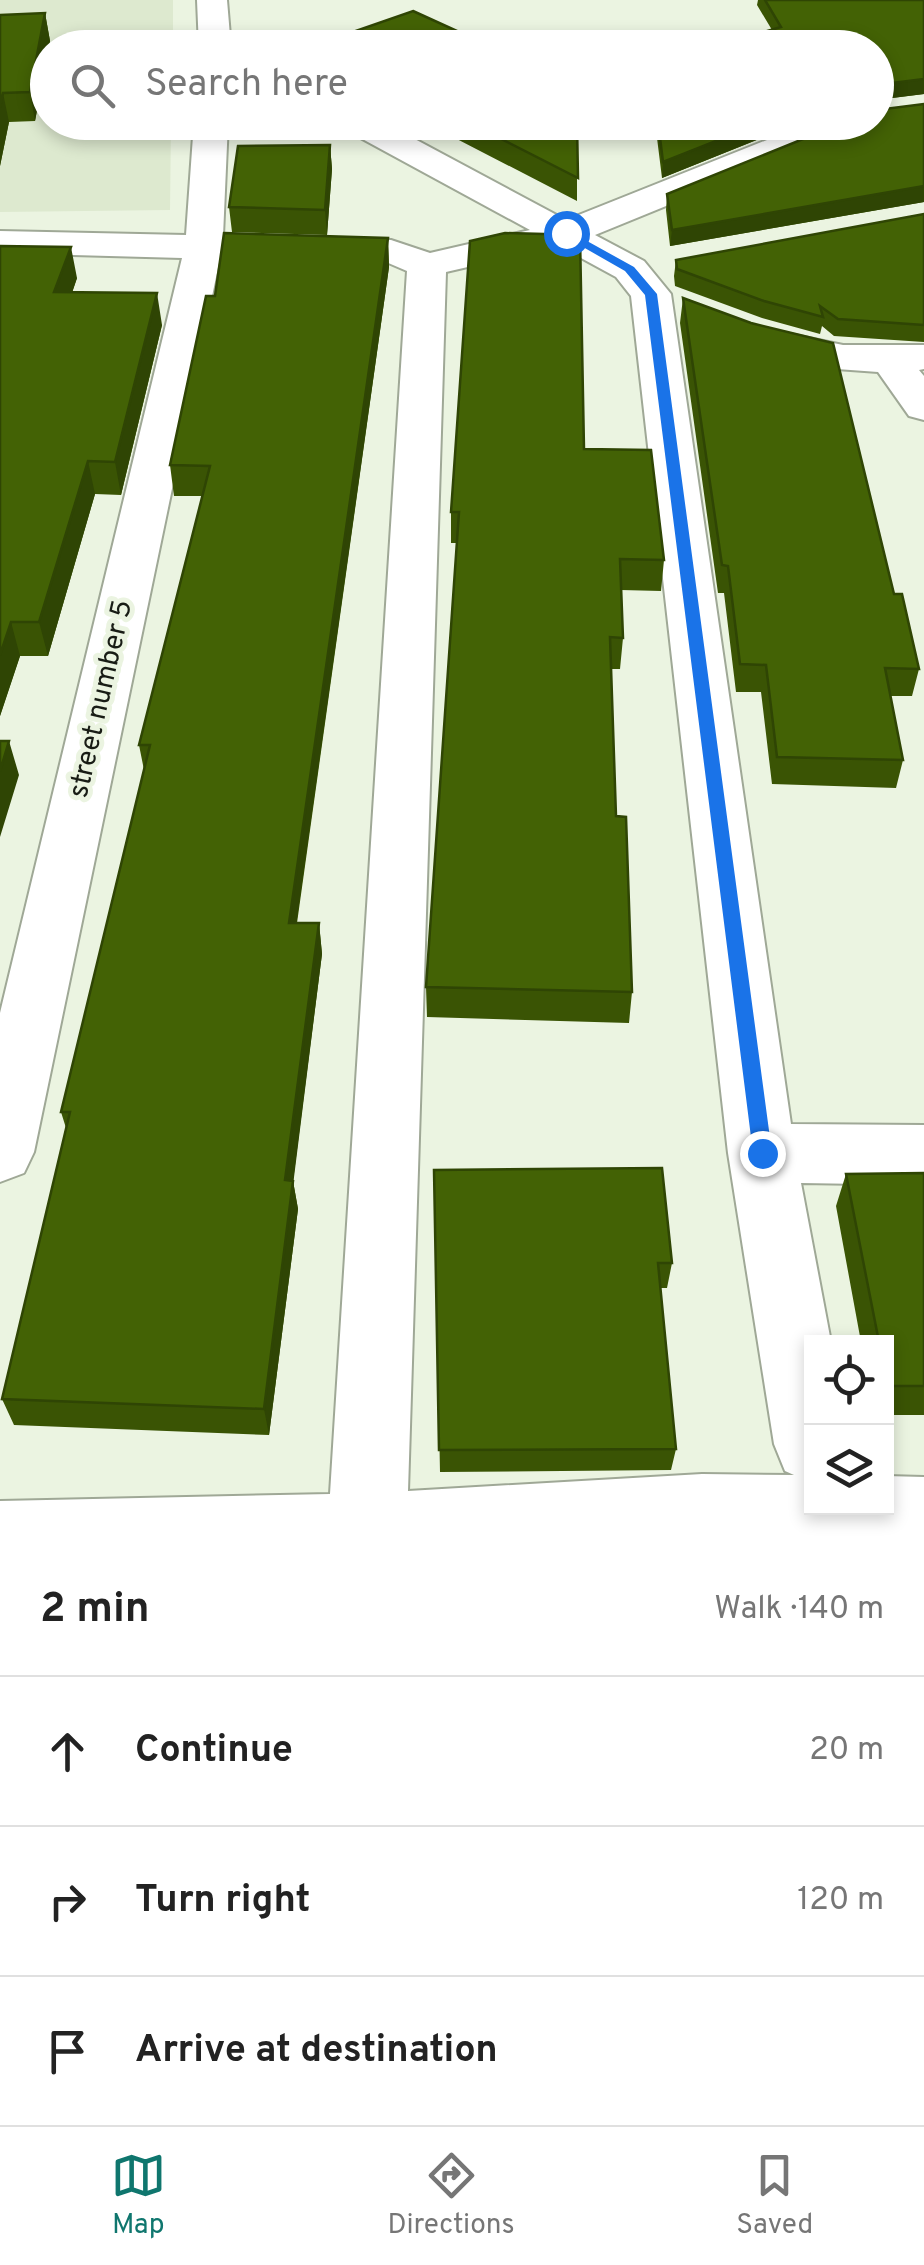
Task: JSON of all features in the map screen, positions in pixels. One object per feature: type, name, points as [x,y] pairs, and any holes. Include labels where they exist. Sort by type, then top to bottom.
[{"type":"street","points":[[212,0],[214,30]]},
{"type":"street","name":"street number 5","points":[[0,1152],[204,246],[210,140]]},
{"type":"street","points":[[390,140],[658,283],[762,1153],[808,1425]]},
{"type":"street","points":[[0,242],[391,251],[427,265],[566,233],[798,140]]},
{"type":"street","points":[[367,1533],[427,265]]},
{"type":"street","points":[[733,327],[797,351],[908,359],[924,406]]},
{"type":"street","points":[[762,1153],[924,1155]]},
{"type":"street","points":[[0,1541],[704,1529],[804,1494]]},
{"type":"street","points":[[894,1508],[924,1516]]},
{"type":"shaded area","points":[[0,0],[173,0],[173,30],[30,30],[30,140],[171,140],[170,210],[0,212]]},
{"type":"building","points":[[765,0],[924,0],[924,79],[894,83],[894,30],[771,30],[781,27]]},
{"type":"building","points":[[413,11],[455,30],[358,30]]},
{"type":"building","points":[[45,13],[42,30],[30,30],[30,92],[3,93],[0,107],[0,15]]},
{"type":"building","points":[[924,104],[924,186],[672,230],[667,194],[800,140],[894,140],[894,108]]},
{"type":"building","points":[[503,140],[577,140],[578,178]]},
{"type":"building","points":[[660,140],[719,140],[663,162]]},
{"type":"building","points":[[330,145],[325,210],[229,207],[238,146]]},
{"type":"building","points":[[924,214],[924,325],[838,319],[820,306],[823,317],[764,301],[677,269],[676,260]]},
{"type":"building","points":[[224,233],[388,238],[289,923],[319,923],[285,1180],[293,1181],[264,1409],[2,1399],[70,1112],[61,1112],[150,745],[139,745],[210,466],[170,465],[206,296],[215,296]]},
{"type":"building","points":[[505,233],[580,235],[584,449],[651,450],[664,560],[620,559],[623,638],[610,637],[616,816],[626,817],[632,992],[426,987],[459,512],[451,512],[470,241]]},
{"type":"building","points":[[0,246],[71,247],[54,292],[157,293],[115,462],[88,461],[39,622],[11,622],[0,655]]},
{"type":"building","points":[[683,298],[751,323],[833,343],[894,594],[902,594],[919,669],[885,668],[903,760],[777,757],[766,665],[740,664],[728,566],[722,565]]},
{"type":"building","points":[[0,741],[9,741],[0,771]]},
{"type":"building","points":[[662,1168],[672,1263],[658,1263],[676,1449],[439,1450],[434,1170]]},
{"type":"building","points":[[924,1173],[924,1386],[894,1386],[894,1335],[878,1335],[846,1174]]},
{"type":"route","points":[[566,233],[630,269],[651,294],[762,1153]]}]
